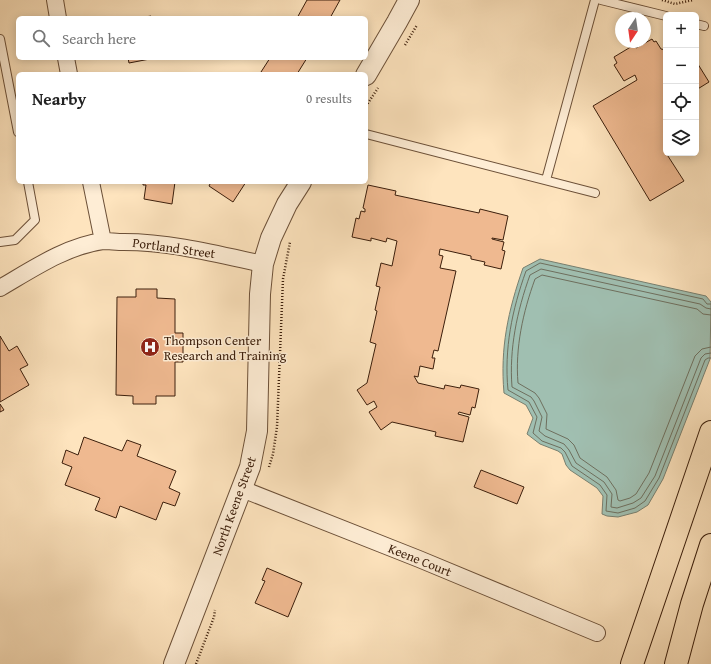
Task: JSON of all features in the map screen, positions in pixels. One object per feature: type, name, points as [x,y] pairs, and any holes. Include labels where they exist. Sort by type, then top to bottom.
[{"type":"highway","points":[[632,664],[711,432]]},
{"type":"highway","points":[[676,664],[692,604],[711,545]]},
{"type":"highway","points":[[660,664],[692,604]]},
{"type":"street","points":[[55,0],[58,16]]},
{"type":"street","points":[[367,72],[409,0]]},
{"type":"street","points":[[66,60],[69,72]]},
{"type":"street","points":[[91,184],[102,241]]},
{"type":"street","name":"North Keene Street","points":[[174,664],[250,467],[257,431],[260,294],[263,264],[271,238],[287,204],[300,184]]},
{"type":"street","name":"Portland Street","points":[[0,288],[46,261],[77,248],[102,241],[145,242],[190,248],[263,264]]},
{"type":"street","name":"Keene Court","points":[[242,489],[427,562],[597,632]]},
{"type":"lane","points":[[546,180],[595,0]]},
{"type":"lane","points":[[601,0],[663,15]]},
{"type":"lane","points":[[0,39],[16,122]]},
{"type":"lane","points":[[368,135],[595,193]]},
{"type":"lane","points":[[0,242],[15,240],[35,220],[28,184]]},
{"type":"path","points":[[662,0],[675,4],[693,0]]},
{"type":"water","points":[[540,259],[706,296],[711,302],[710,359],[663,479],[648,505],[637,512],[618,517],[602,514],[603,496],[597,488],[570,470],[566,465],[562,454],[540,444],[527,434],[533,418],[526,405],[504,393],[504,345],[513,299],[523,268]]},
{"type":"building","points":[[307,0],[340,0],[331,16],[298,16]]},
{"type":"building","points":[[651,40],[654,42],[656,41],[661,49],[663,49],[663,156],[668,156],[684,181],[650,201],[593,106],[637,80],[635,75],[624,81],[614,65],[617,63],[614,57],[629,48],[651,48]]},
{"type":"building","points":[[128,60],[145,60],[129,63]]},
{"type":"building","points":[[269,60],[306,60],[298,72],[261,72]]},
{"type":"building","points":[[699,66],[709,82],[699,88]]},
{"type":"building","points":[[175,184],[172,204],[144,199],[146,185],[143,185]]},
{"type":"building","points":[[210,184],[245,184],[233,202],[209,186]]},
{"type":"building","points":[[368,185],[396,191],[395,195],[479,213],[480,209],[508,216],[503,240],[492,238],[504,242],[502,250],[505,251],[501,269],[484,265],[485,262],[471,259],[471,256],[440,249],[439,255],[443,256],[440,268],[456,271],[438,351],[434,350],[432,358],[435,358],[433,369],[420,366],[418,377],[414,376],[418,383],[444,389],[445,385],[460,388],[461,385],[479,389],[475,408],[472,407],[470,415],[459,412],[458,414],[469,417],[463,442],[435,436],[436,432],[392,422],[381,430],[369,412],[377,407],[374,401],[367,405],[357,390],[367,383],[376,344],[370,342],[377,311],[375,310],[380,287],[376,286],[381,263],[392,266],[397,241],[387,238],[386,242],[371,238],[371,241],[352,237],[356,218],[359,219],[361,211],[365,212],[365,209],[363,208]]},
{"type":"building","name":"Thompson Center Research and Training","points":[[136,289],[157,289],[157,298],[175,299],[175,333],[183,333],[183,362],[175,362],[175,396],[156,396],[156,404],[133,404],[133,396],[116,395],[117,297],[136,297]]},
{"type":"building","points":[[0,336],[9,351],[17,346],[28,365],[20,369],[29,385],[0,402]]},
{"type":"building","points":[[0,404],[4,410],[0,412]]},
{"type":"building","points":[[84,437],[122,451],[127,440],[141,445],[137,456],[176,471],[169,488],[180,493],[175,506],[163,502],[156,520],[120,506],[116,518],[95,510],[100,498],[65,485],[72,467],[62,463],[66,450],[78,455]]},
{"type":"building","points":[[481,470],[524,487],[517,504],[474,487]]},
{"type":"building","points":[[267,568],[302,583],[288,617],[255,603],[265,581],[262,580]]},
{"type":"place","name":"Thompson Center Research and Training","points":[[150,347]]}]
